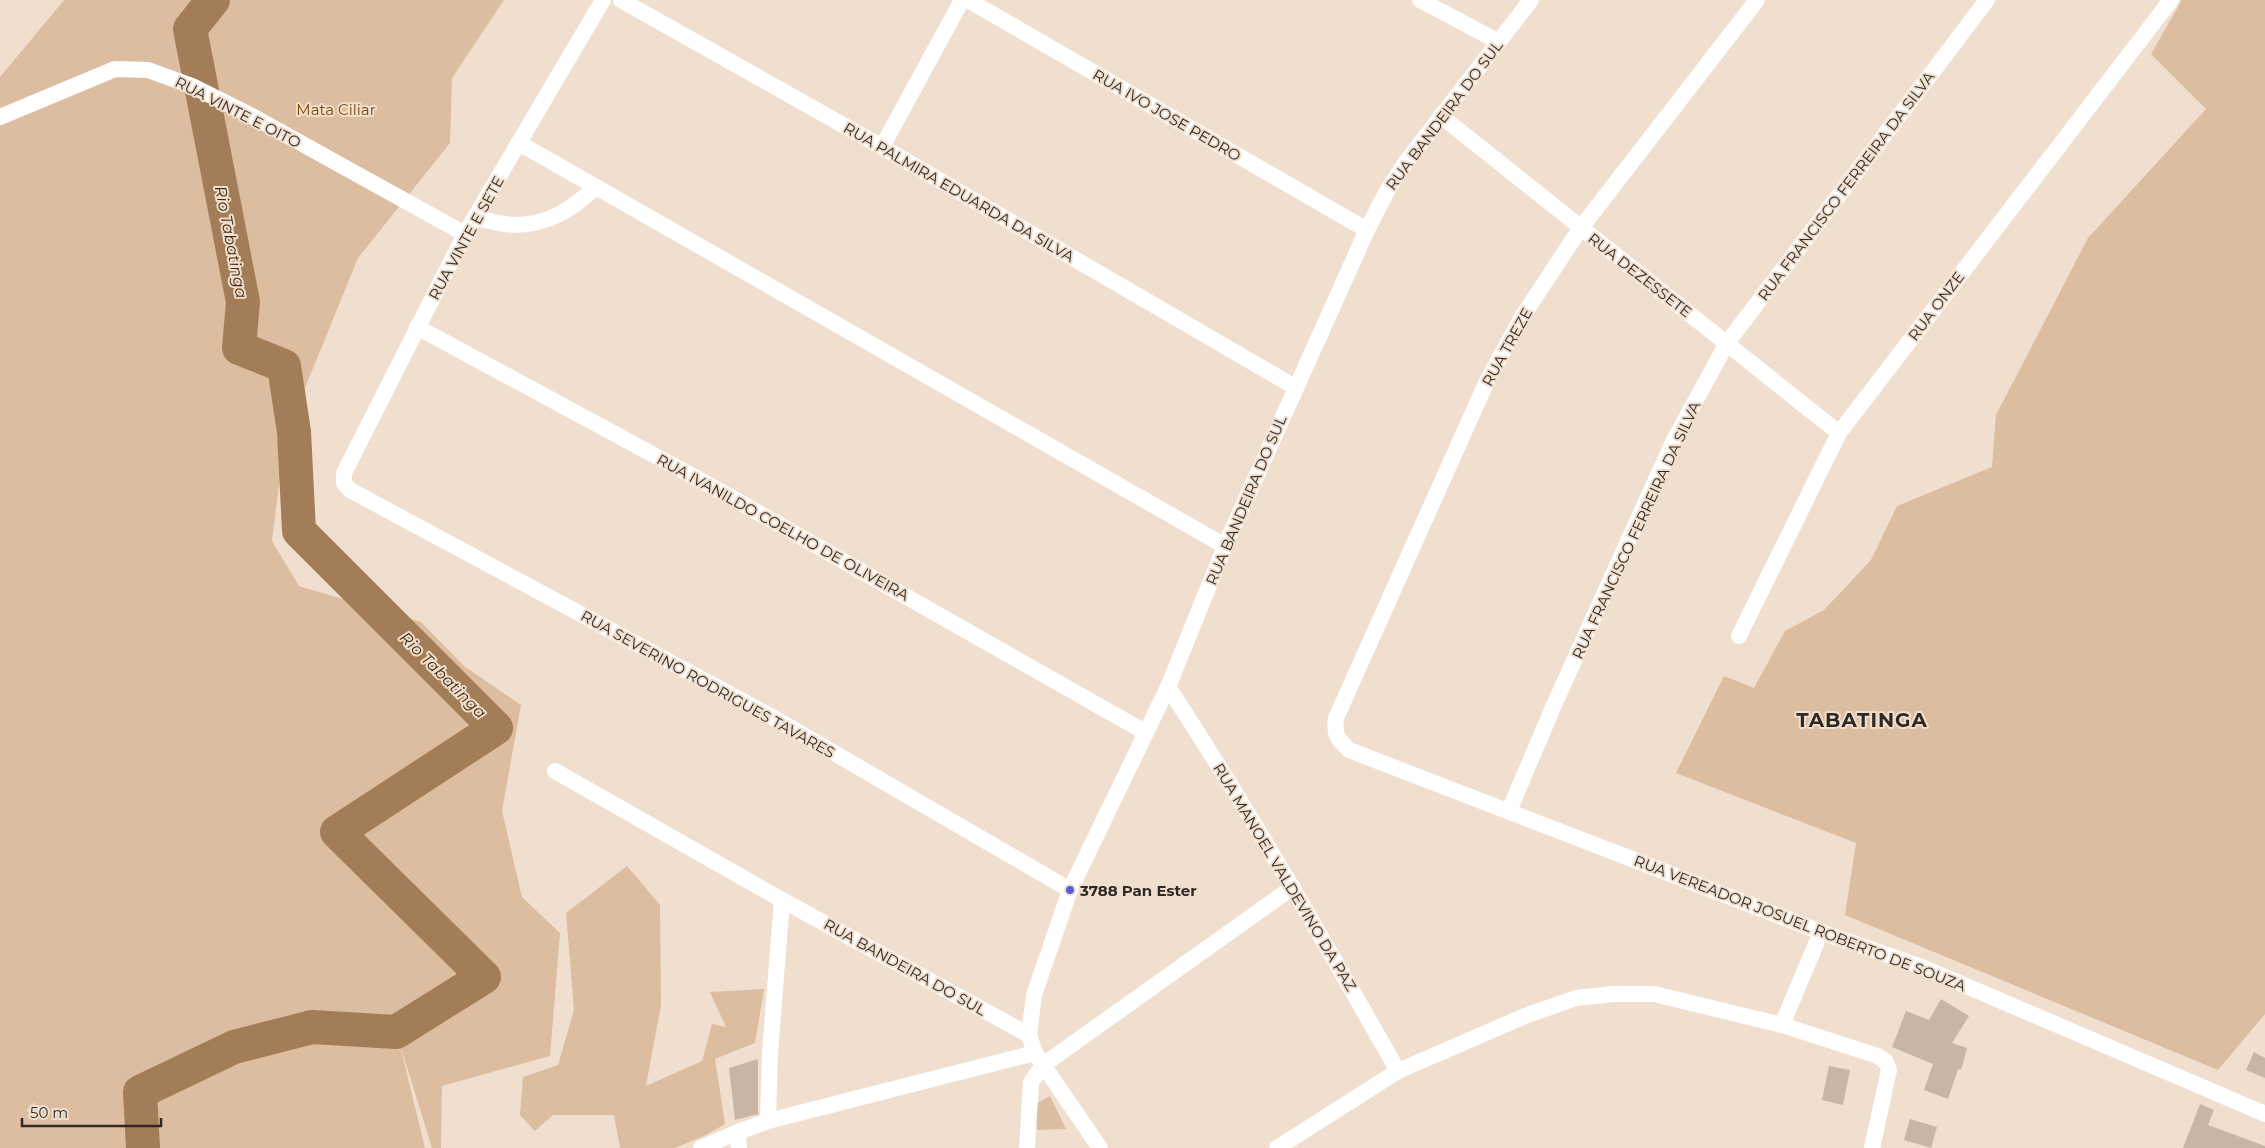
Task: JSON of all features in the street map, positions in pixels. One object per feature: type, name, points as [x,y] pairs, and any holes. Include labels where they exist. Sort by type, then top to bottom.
[{"type":"street","name":"RUA VINTE E SETE","points":[[344,483],[344,473],[465,234],[603,0]]},
{"type":"street","name":"RUA PALMIRA EDUARDA DA SILVA","points":[[621,0],[882,147],[1295,387]]},
{"type":"street","points":[[882,147],[962,0]]},
{"type":"street","name":"RUA IVO JOSE PEDRO","points":[[968,0],[1367,230]]},
{"type":"street","points":[[1420,0],[1498,42]]},
{"type":"street","name":"RUA BANDEIRA DO SUL","points":[[1100,1148],[1039,1059],[1029,1034],[1034,995],[1070,890],[1168,687],[1225,546],[1367,230],[1401,169],[1531,0]]},
{"type":"street","name":"RUA TREZE","points":[[1336,736],[1334,730],[1336,718],[1487,382],[1522,317],[1580,229],[1757,0]]},
{"type":"street","name":"RUA FRANCISCO FERREIRA DA SILVA","points":[[1509,811],[1554,706],[1673,442],[1727,343],[1987,0]]},
{"type":"street","name":"RUA ONZE","points":[[1739,636],[1839,433],[2170,0]]},
{"type":"street","name":"RUA VINTE E OITO","points":[[0,118],[115,69],[148,70],[192,86],[250,115],[465,234]]},
{"type":"street","name":"RUA DEZESSETE","points":[[1441,116],[1580,229],[1839,433]]},
{"type":"street","points":[[519,143],[1225,546]]},
{"type":"street","points":[[476,218],[514,225],[549,220],[575,206],[596,187]]},
{"type":"street","name":"RUA IVANILDO COELHO DE OLIVEIRA","points":[[417,327],[711,486],[1145,732]]},
{"type":"street","name":"RUA SEVERINO RODRIGUES TAVARES","points":[[344,483],[350,490],[774,718],[1070,890]]},
{"type":"street","name":"RUA MANOEL VALDEVINO DA PAZ","points":[[1168,687],[1221,767],[1293,887],[1398,1071]]},
{"type":"street","name":"RUA VEREADOR JOSUEL ROBERTO DE SOUZA","points":[[1336,736],[1349,750],[1821,932],[1922,967],[2265,1114]]},
{"type":"street","name":"RUA BANDEIRA DO SUL","points":[[555,771],[782,900],[1029,1034]]},
{"type":"street","points":[[701,1148],[768,1121],[1039,1059],[1293,887]]},
{"type":"street","points":[[768,1121],[770,1053],[782,900]]},
{"type":"street","points":[[1782,1024],[1821,932]]},
{"type":"street","points":[[1277,1148],[1398,1071],[1525,1016],[1576,998],[1613,994],[1654,994],[1782,1024],[1878,1056],[1886,1062],[1889,1070],[1872,1148]]},
{"type":"street","points":[[1027,1148],[1031,1082],[1039,1059]]},
{"type":"street","points":[[739,1148],[738,1136],[740,1131]]},
{"type":"green space","name":"Mata Ciliar","points":[[64,0],[504,0],[452,78],[450,143],[358,258],[285,437],[272,541],[299,586],[421,622],[464,666],[521,705],[502,811],[522,897],[560,933],[550,1056],[442,1086],[441,1148],[432,1148],[400,1045],[425,1148],[0,1148],[0,77]]},
{"type":"green space","points":[[2182,0],[2265,0],[2265,1014],[2218,1070],[1845,915],[1856,843],[1676,773],[1724,676],[1754,688],[1785,631],[1824,610],[1871,560],[1897,506],[1992,467],[1996,415],[2088,238],[2206,109],[2151,54]]},
{"type":"green space","points":[[627,866],[660,905],[661,1005],[646,1086],[702,1061],[712,1024],[726,1027],[710,992],[764,989],[755,1043],[715,1059],[725,1124],[706,1135],[675,1148],[620,1148],[614,1115],[553,1115],[535,1131],[520,1115],[523,1077],[558,1065],[574,1010],[566,913]]},
{"type":"green space","points":[[1050,1096],[1066,1129],[1037,1130],[1034,1105]]},
{"type":"building","points":[[1941,999],[1969,1016],[1952,1043],[1967,1048],[1961,1070],[1958,1069],[1948,1099],[1924,1090],[1933,1064],[1892,1047],[1906,1011],[1929,1020]]},
{"type":"building","points":[[2254,1052],[2265,1058],[2265,1078],[2246,1070]]},
{"type":"building","points":[[758,1059],[758,1114],[735,1120],[729,1068]]},
{"type":"building","points":[[1829,1066],[1850,1070],[1843,1105],[1822,1100]]},
{"type":"building","points":[[2200,1104],[2214,1110],[2208,1125],[2265,1146],[2265,1148],[2183,1148]]},
{"type":"building","points":[[1910,1119],[1937,1127],[1931,1148],[1904,1140]]},
{"type":"waterway","name":"Rio Tabatinga","points":[[143,1148],[140,1092],[234,1047],[312,1027],[396,1032],[484,977],[337,832],[496,728],[299,531],[294,432],[284,366],[239,348],[243,302],[190,29],[213,0]]},
{"type":"place","name":"3788 Pan Ester","points":[[1070,890]]},
{"type":"district","name":"TABATINGA","points":[[1862,720]]}]
